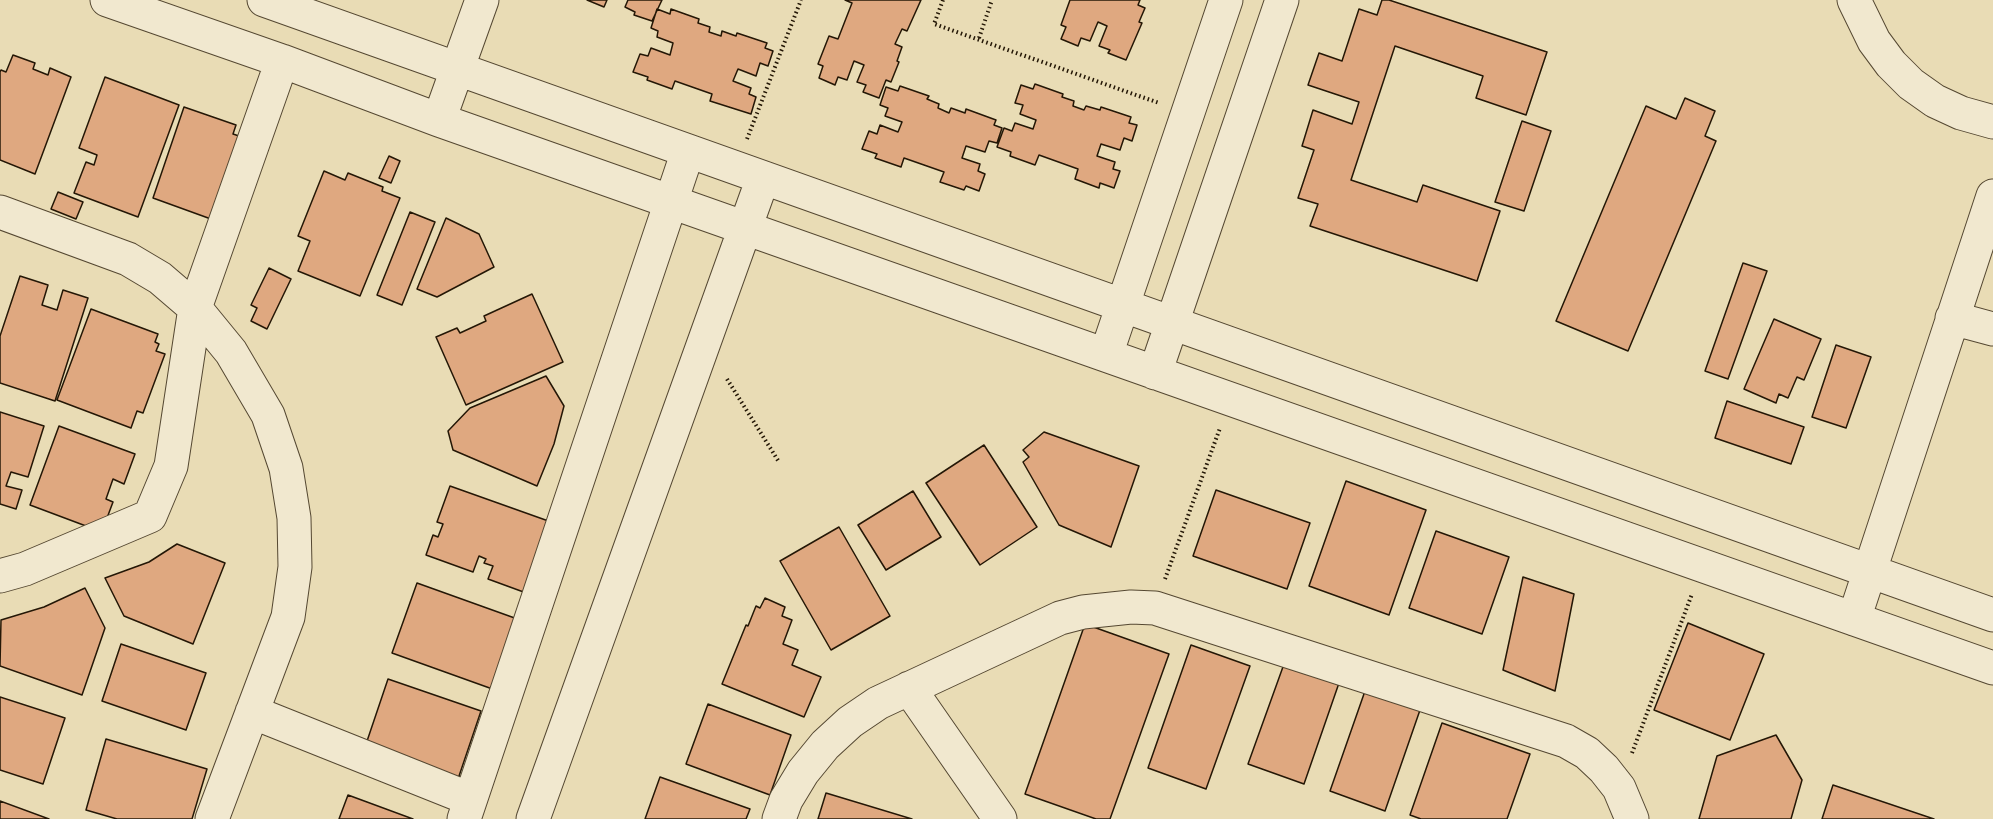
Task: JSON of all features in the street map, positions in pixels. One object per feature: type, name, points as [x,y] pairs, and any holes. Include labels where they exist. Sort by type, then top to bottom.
[{"type":"street","points":[[107,0],[282,61],[439,120],[1993,668]]},
{"type":"street","points":[[264,0],[458,67],[1993,615]]},
{"type":"street","points":[[439,120],[482,0]]},
{"type":"street","points":[[1106,355],[1226,0]]},
{"type":"street","points":[[1155,372],[1282,0]]},
{"type":"street","points":[[1854,0],[1874,41],[1891,64],[1911,84],[1961,113],[1993,122]]},
{"type":"street","points":[[0,576],[25,569],[150,516],[171,466],[195,308],[282,61]]},
{"type":"street","points":[[252,712],[467,809],[688,151]]},
{"type":"street","points":[[533,819],[745,228],[750,173]]},
{"type":"street","points":[[1854,619],[1993,196]]},
{"type":"street","points":[[0,213],[129,259],[160,278],[195,308],[231,352],[268,414],[286,468],[294,518],[295,567],[288,617],[212,819]]},
{"type":"street","points":[[1952,318],[1993,330]]},
{"type":"street","points":[[779,819],[786,800],[803,771],[825,745],[878,703],[1060,618],[1107,608],[1155,608],[1566,741],[1587,753],[1604,769],[1619,788],[1632,819]]},
{"type":"street","points":[[909,688],[1000,819]]},
{"type":"path","points":[[750,173],[801,0]]},
{"type":"path","points":[[943,0],[934,24],[1188,113]]},
{"type":"path","points":[[979,38],[992,0]]},
{"type":"path","points":[[704,342],[778,462]]},
{"type":"path","points":[[1155,608],[1230,399]]},
{"type":"path","points":[[1619,788],[1703,565]]},
{"type":"building","points":[[587,0],[607,0],[604,7]]},
{"type":"building","points":[[628,0],[662,0],[652,21],[634,15],[635,12],[625,7]]},
{"type":"building","points":[[845,0],[921,0],[907,31],[902,29],[895,44],[902,47],[897,61],[899,62],[891,82],[886,80],[879,98],[863,92],[866,85],[857,82],[864,65],[854,61],[847,80],[838,77],[835,85],[819,78],[823,66],[818,64],[829,36],[838,39],[852,3]]},
{"type":"building","points":[[1070,0],[1140,0],[1138,5],[1145,8],[1139,22],[1142,23],[1126,60],[1108,53],[1110,50],[1099,46],[1107,26],[1098,22],[1090,41],[1081,38],[1078,46],[1061,39],[1066,27],[1061,25]]},
{"type":"building","points":[[1382,0],[1389,0],[1547,52],[1526,115],[1476,98],[1483,76],[1395,46],[1351,180],[1417,202],[1423,185],[1500,211],[1477,281],[1310,226],[1318,204],[1298,198],[1314,150],[1302,146],[1313,110],[1352,124],[1359,102],[1308,85],[1319,53],[1342,61],[1359,9],[1377,15]]},
{"type":"building","points":[[657,9],[670,14],[671,9],[699,19],[698,23],[710,27],[709,32],[721,36],[722,31],[736,36],[737,33],[767,43],[765,48],[773,51],[768,66],[760,63],[756,76],[738,69],[733,81],[751,88],[749,94],[756,97],[751,114],[710,101],[712,94],[675,81],[672,89],[633,72],[640,54],[648,56],[651,48],[670,55],[673,43],[657,37],[658,31],[651,28]]},
{"type":"building","points":[[13,55],[35,63],[33,69],[48,75],[50,68],[71,77],[35,174],[0,160],[0,72],[1,70],[6,72]]},
{"type":"building","points":[[105,77],[179,105],[138,217],[74,193],[86,162],[94,165],[97,155],[79,148]]},
{"type":"building","points":[[1035,84],[1063,94],[1062,97],[1074,101],[1073,106],[1084,110],[1086,106],[1100,110],[1101,107],[1131,117],[1129,123],[1137,125],[1132,141],[1124,138],[1120,150],[1101,144],[1097,156],[1115,162],[1113,169],[1120,171],[1114,188],[1100,183],[1099,188],[1075,179],[1078,169],[1039,155],[1035,165],[1010,156],[1011,152],[997,147],[1004,128],[1012,131],[1015,123],[1033,129],[1036,120],[1020,114],[1023,105],[1015,103],[1021,85],[1033,89]]},
{"type":"building","points":[[900,86],[929,96],[927,99],[939,104],[938,108],[949,113],[951,108],[965,113],[966,109],[996,120],[994,125],[1002,128],[997,143],[989,141],[985,152],[966,146],[962,158],[980,164],[978,171],[985,174],[979,191],[966,186],[964,190],[940,182],[944,172],[904,158],[901,167],[875,158],[877,154],[862,149],[869,131],[877,134],[880,125],[898,132],[902,122],[885,116],[888,108],[880,105],[886,87],[898,91]]},
{"type":"building","points":[[1685,98],[1715,111],[1705,136],[1716,141],[1628,351],[1556,321],[1646,106],[1676,119]]},
{"type":"building","points":[[184,107],[236,125],[233,134],[251,140],[222,223],[153,198]]},
{"type":"building","points":[[1522,121],[1551,131],[1524,211],[1495,202]]},
{"type":"building","points":[[389,156],[400,161],[391,183],[379,178]]},
{"type":"building","points":[[324,171],[345,180],[348,173],[383,187],[382,191],[400,198],[360,296],[298,271],[310,241],[298,236]]},
{"type":"building","points":[[58,192],[83,202],[76,219],[51,209]]},
{"type":"building","points":[[410,212],[435,222],[402,305],[377,295]]},
{"type":"building","points":[[446,218],[479,234],[494,267],[437,297],[417,289]]},
{"type":"building","points":[[1743,263],[1767,271],[1728,379],[1705,371]]},
{"type":"building","points":[[269,268],[291,279],[267,329],[251,321],[257,308],[251,305]]},
{"type":"building","points":[[20,276],[48,285],[42,305],[57,310],[63,290],[88,298],[55,401],[0,383],[0,336]]},
{"type":"building","points":[[532,294],[563,362],[466,405],[436,337],[457,328],[460,333],[486,321],[484,316]]},
{"type":"building","points":[[91,309],[158,334],[155,342],[159,344],[156,351],[165,354],[143,413],[137,411],[131,428],[57,400]]},
{"type":"building","points":[[1774,319],[1821,339],[1804,380],[1797,377],[1788,398],[1779,394],[1776,403],[1744,389]]},
{"type":"building","points":[[1836,345],[1871,357],[1846,428],[1812,417]]},
{"type":"building","points":[[546,376],[564,406],[554,444],[537,486],[453,450],[448,431],[470,408]]},
{"type":"building","points":[[1727,401],[1804,427],[1791,464],[1715,438]]},
{"type":"building","points":[[0,412],[44,426],[28,477],[11,472],[6,486],[22,490],[16,509],[0,504]]},
{"type":"building","points":[[59,426],[135,454],[124,484],[113,479],[106,499],[113,502],[104,526],[94,529],[30,505]]},
{"type":"building","points":[[1044,432],[1139,466],[1111,547],[1059,525],[1023,462],[1029,457],[1023,450]]},
{"type":"building","points":[[984,445],[1037,527],[980,565],[926,483]]},
{"type":"building","points":[[1346,481],[1426,510],[1389,615],[1309,586]]},
{"type":"building","points":[[450,486],[554,523],[529,594],[488,579],[493,566],[484,563],[486,559],[479,556],[473,572],[426,555],[433,535],[438,537],[443,524],[437,522]]},
{"type":"building","points":[[1216,490],[1310,523],[1287,589],[1193,556]]},
{"type":"building","points":[[913,491],[941,537],[886,570],[858,525]]},
{"type":"building","points":[[839,527],[890,616],[831,650],[780,561]]},
{"type":"building","points":[[1436,531],[1509,557],[1482,634],[1409,608]]},
{"type":"building","points":[[177,544],[225,563],[193,644],[124,616],[105,578],[149,562]]},
{"type":"building","points":[[1523,577],[1574,594],[1555,691],[1503,670]]},
{"type":"building","points":[[417,583],[523,621],[498,691],[392,653]]},
{"type":"building","points":[[85,588],[105,628],[82,695],[0,666],[1,620],[44,607]]},
{"type":"building","points":[[765,598],[785,607],[782,616],[792,620],[783,644],[798,650],[792,665],[821,677],[804,717],[722,684],[746,625],[748,626],[756,606],[760,608]]},
{"type":"building","points":[[1688,623],[1764,654],[1730,740],[1654,710]]},
{"type":"building","points":[[1085,624],[1169,654],[1110,819],[1096,819],[1025,794]]},
{"type":"building","points":[[121,644],[206,673],[186,730],[102,701]]},
{"type":"building","points":[[1191,645],[1250,666],[1206,789],[1148,768]]},
{"type":"building","points":[[1284,664],[1339,683],[1304,784],[1248,764]]},
{"type":"building","points":[[388,679],[481,711],[457,782],[364,750]]},
{"type":"building","points":[[1365,691],[1420,710],[1385,811],[1330,791]]},
{"type":"building","points":[[0,697],[65,718],[43,784],[0,770]]},
{"type":"building","points":[[708,704],[791,735],[770,795],[686,764]]},
{"type":"building","points":[[1442,723],[1530,754],[1507,819],[1421,819],[1410,815]]},
{"type":"building","points":[[1776,735],[1802,780],[1791,819],[1699,819],[1717,756]]},
{"type":"building","points":[[106,739],[207,769],[192,819],[117,819],[86,810]]},
{"type":"building","points":[[660,777],[750,809],[746,819],[645,819]]},
{"type":"building","points":[[1833,785],[1934,819],[1822,819]]},
{"type":"building","points":[[826,793],[912,819],[818,819]]},
{"type":"building","points":[[348,795],[413,819],[339,819]]},
{"type":"building","points":[[0,801],[49,819],[0,819]]}]
